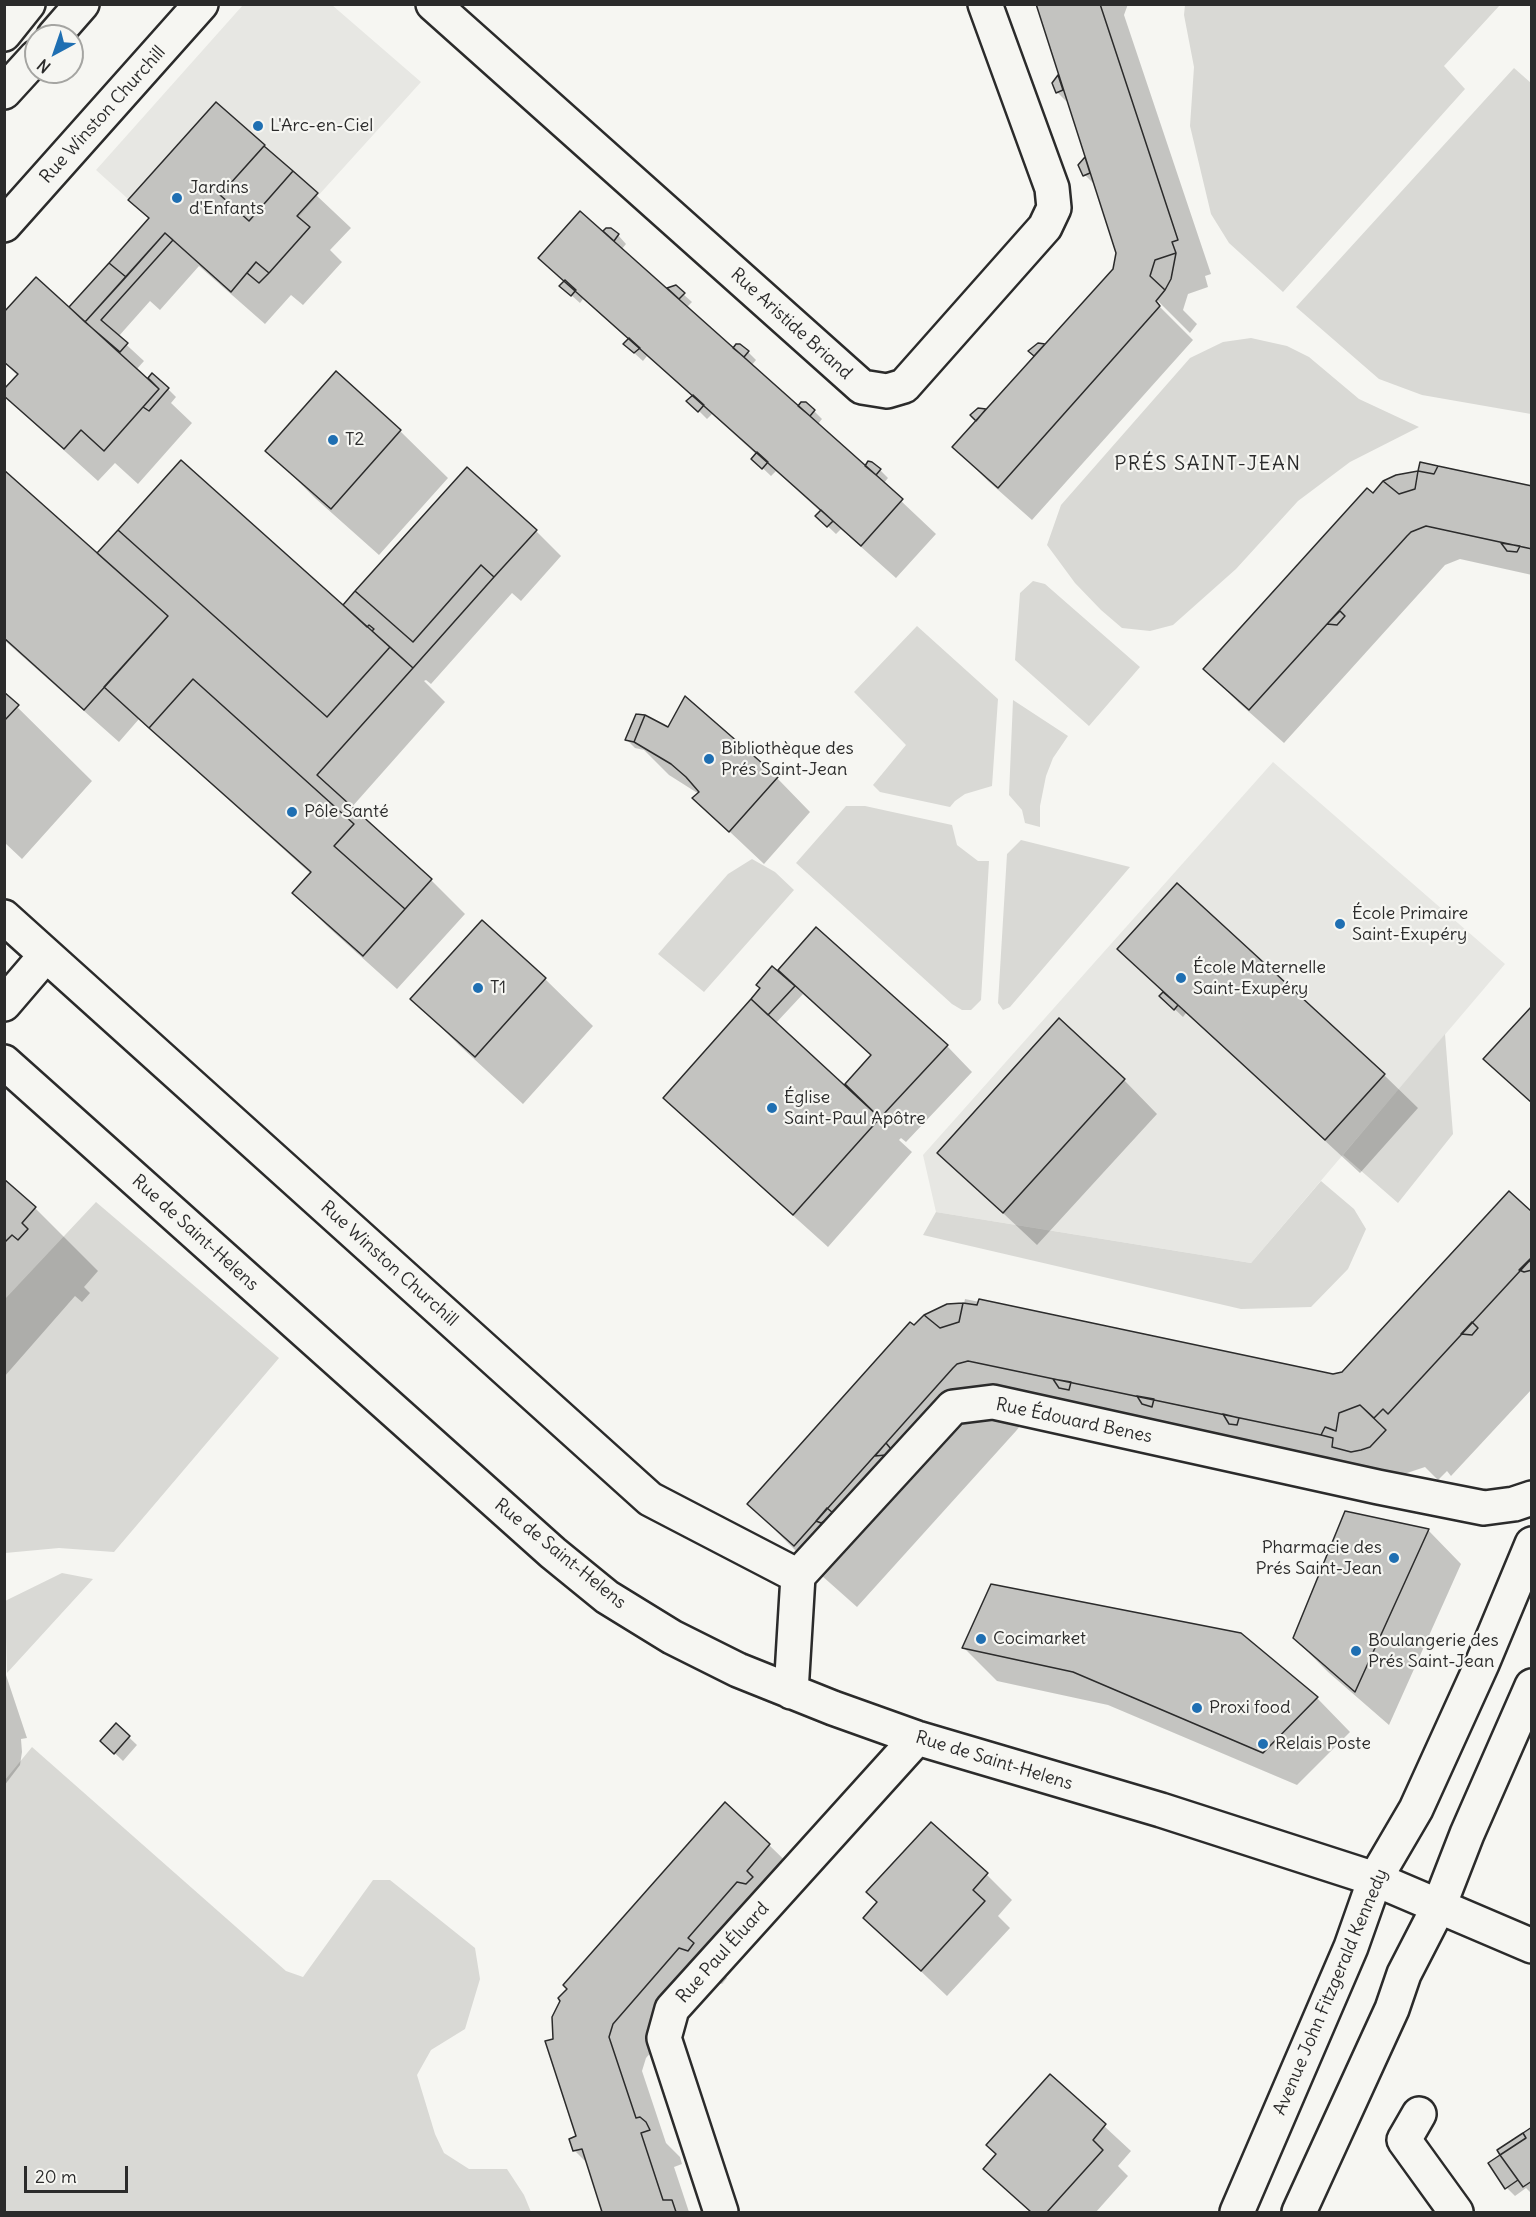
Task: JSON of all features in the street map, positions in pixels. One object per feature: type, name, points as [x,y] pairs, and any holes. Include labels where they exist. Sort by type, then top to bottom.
[{"type":"street","points":[[4,34],[28,4]]},
{"type":"street","points":[[64,24],[82,4]]},
{"type":"street","name":"Rue Winston Churchill","points":[[4,225],[201,4]]},
{"type":"street","name":"Rue Aristide Briand","points":[[433,4],[862,387],[887,391],[904,386],[1045,227],[1054,208],[1052,188],[985,4]]},
{"type":"street","points":[[4,92],[24,70]]},
{"type":"street","name":"Rue Winston Churchill","points":[[4,917],[650,1500],[798,1576]]},
{"type":"street","points":[[4,1004],[46,955]]},
{"type":"street","name":"Rue de Saint-Helens","points":[[4,1062],[518,1522],[607,1597],[672,1637],[738,1670],[790,1692],[917,1738],[1161,1810],[1376,1879],[1532,1946]]},
{"type":"street","name":"Rue Édouard Benes","points":[[798,1576],[953,1407],[993,1402],[1378,1487],[1484,1508],[1514,1504],[1532,1498]]},
{"type":"street","name":"Avenue John Fitzgerald Kennedy","points":[[1237,2212],[1351,1947],[1376,1879],[1416,1809],[1482,1664],[1532,1544]]},
{"type":"street","points":[[790,1692],[798,1576]]},
{"type":"street","points":[[1299,2212],[1392,2009],[1404,1974],[1439,1906],[1467,1834],[1532,1686]]},
{"type":"street","name":"Rue Paul Éluard","points":[[721,2212],[664,2038],[672,2010],[917,1738]]},
{"type":"street","points":[[1419,2114],[1404,2140],[1456,2212]]},
{"type":"shaded area","points":[[1185,4],[1500,5],[1444,66],[1465,89],[1283,292],[1229,243],[1211,214],[1190,126],[1194,67],[1184,15]]},
{"type":"shaded area","name":"L'Arc-en-Ciel","points":[[243,5],[332,5],[421,82],[231,292],[96,170]]},
{"type":"shaded area","points":[[1514,68],[1531,83],[1531,414],[1422,395],[1379,379],[1296,307]]},
{"type":"shaded area","points":[[1251,338],[1287,346],[1309,357],[1359,399],[1419,427],[1350,462],[1298,501],[1236,569],[1173,625],[1150,631],[1122,628],[1075,583],[1047,545],[1061,505],[1190,358],[1223,342]]},
{"type":"shaded area","points":[[1033,581],[1045,584],[1140,667],[1089,726],[1015,660],[1020,593]]},
{"type":"shaded area","points":[[917,626],[998,699],[992,786],[965,794],[950,807],[880,792],[873,785],[906,745],[854,692]]},
{"type":"shaded area","points":[[1013,700],[1068,736],[1053,758],[1046,776],[1040,806],[1040,827],[1025,823],[1022,810],[1009,795]]},
{"type":"shaded area","name":"École Maternelle Saint-Exupéry","points":[[1273,762],[1505,964],[1251,1263],[936,1212],[923,1155]]},
{"type":"shaded area","points":[[846,806],[865,806],[952,825],[957,845],[978,861],[989,861],[981,1000],[971,1010],[962,1010],[952,1004],[796,863]]},
{"type":"shaded area","points":[[1021,840],[1130,867],[1010,1007],[1003,1010],[998,1003],[1007,854]]},
{"type":"shaded area","points":[[752,859],[775,872],[794,890],[704,992],[658,954],[728,874]]},
{"type":"shaded area","points":[[1445,1034],[1453,1134],[1398,1203],[1343,1155]]},
{"type":"shaded area","points":[[1321,1181],[1354,1209],[1366,1229],[1348,1269],[1311,1307],[1241,1309],[923,1235],[936,1212],[1251,1263]]},
{"type":"shaded area","points":[[96,1202],[279,1358],[114,1552],[59,1548],[5,1553],[5,1299]]},
{"type":"shaded area","points":[[62,1573],[93,1579],[7,1673],[5,1601]]},
{"type":"shaded area","points":[[32,1747],[286,1971],[303,1977],[373,1880],[390,1880],[475,1948],[480,1979],[465,2029],[431,2050],[417,2075],[435,2134],[444,2153],[469,2169],[507,2169],[524,2195],[531,2212],[5,2212],[5,1780]]},
{"type":"building","points":[[1036,4],[1100,4],[1178,240],[1172,242],[1176,253],[1155,260],[1150,276],[1165,290],[1156,301],[1160,306],[998,488],[952,447],[1113,269],[1116,253]]},
{"type":"building","points":[[1058,75],[1063,90],[1056,93],[1052,83]]},
{"type":"building","name":"Jardins d'Enfants","points":[[216,102],[265,145],[220,195],[249,221],[293,171],[318,193],[297,216],[310,227],[269,273],[256,262],[231,292],[165,233],[126,277],[109,263],[149,218],[128,200]]},
{"type":"building","points":[[264,146],[293,171],[249,221],[220,195]]},
{"type":"building","points":[[1085,157],[1090,173],[1083,176],[1078,165]]},
{"type":"building","points":[[580,211],[903,499],[861,546],[538,258]]},
{"type":"building","points":[[611,228],[619,234],[614,241],[603,231]]},
{"type":"building","points":[[165,233],[173,240],[101,320],[128,343],[120,352],[85,322]]},
{"type":"building","points":[[1176,253],[1171,279],[1165,290],[1150,276],[1155,260]]},
{"type":"building","points":[[256,262],[269,273],[259,283],[247,273]]},
{"type":"building","points":[[109,263],[126,277],[85,322],[69,307]]},
{"type":"building","points":[[36,277],[159,389],[104,451],[81,430],[64,449],[4,396],[4,389],[18,374],[4,362],[4,312]]},
{"type":"building","points":[[565,280],[576,290],[571,296],[559,286]]},
{"type":"building","points":[[676,285],[685,293],[679,299],[667,288]]},
{"type":"building","points":[[629,338],[640,348],[634,353],[623,344]]},
{"type":"building","points":[[1038,343],[1045,344],[1034,356],[1028,351]]},
{"type":"building","points":[[736,344],[740,344],[749,351],[744,357],[733,348]]},
{"type":"building","name":"T2","points":[[336,371],[401,430],[331,509],[265,451]]},
{"type":"building","points":[[152,373],[169,388],[149,411],[143,407],[159,389],[148,378]]},
{"type":"building","points":[[693,395],[704,405],[698,412],[686,401]]},
{"type":"building","points":[[801,402],[806,402],[815,410],[810,416],[798,406]]},
{"type":"building","points":[[978,408],[986,409],[976,421],[970,415]]},
{"type":"building","points":[[757,452],[768,462],[762,469],[751,459]]},
{"type":"building","points":[[181,460],[390,647],[327,717],[118,530]]},
{"type":"building","points":[[868,461],[881,469],[876,475],[865,466]]},
{"type":"building","points":[[1420,462],[1438,466],[1434,474],[1418,471]]},
{"type":"building","points":[[1438,466],[1532,486],[1532,549],[1426,526],[1407,536],[1249,710],[1203,669],[1367,488],[1373,493],[1383,481],[1399,494],[1415,489],[1418,471],[1434,474]]},
{"type":"building","points":[[467,467],[537,530],[494,577],[481,565],[413,642],[355,591]]},
{"type":"building","points":[[4,470],[168,616],[84,710],[4,638]]},
{"type":"building","points":[[1418,471],[1415,489],[1399,494],[1383,481],[1396,475]]},
{"type":"building","points":[[821,510],[833,521],[827,527],[815,516]]},
{"type":"building","points":[[118,530],[327,717],[390,647],[413,668],[317,775],[432,879],[405,909],[334,846],[354,824],[193,679],[149,728],[104,687],[168,616],[97,553]]},
{"type":"building","points":[[1501,543],[1520,546],[1517,552],[1507,551]]},
{"type":"building","points":[[481,565],[494,577],[413,668],[372,631],[374,629],[369,625],[367,627],[343,605],[355,591],[413,642]]},
{"type":"building","points":[[1340,611],[1345,616],[1337,625],[1327,624]]},
{"type":"building","name":"Pôle Santé","points":[[193,679],[354,824],[334,846],[405,909],[363,956],[292,893],[311,872],[149,728]]},
{"type":"building","points":[[4,692],[19,705],[4,721]]},
{"type":"building","name":"Bibliothèque des Prés Saint-Jean","points":[[685,696],[778,777],[729,832],[692,798],[699,792],[686,777],[671,764],[634,742],[645,715],[668,727]]},
{"type":"building","points":[[636,714],[645,715],[634,742],[625,740]]},
{"type":"building","points":[[1177,883],[1385,1074],[1325,1140],[1117,949]]},
{"type":"building","name":"T1","points":[[482,920],[546,978],[475,1057],[410,999]]},
{"type":"building","points":[[816,927],[948,1045],[880,1118],[845,1084],[871,1055],[778,970]]},
{"type":"building","points":[[772,966],[795,986],[768,1015],[751,999],[760,988],[756,985]]},
{"type":"building","points":[[1163,992],[1178,1005],[1174,1010],[1159,996]]},
{"type":"building","name":"Église Saint-Paul Apôtre","points":[[751,999],[880,1118],[793,1215],[663,1098]]},
{"type":"building","points":[[1532,1006],[1532,1103],[1483,1059]]},
{"type":"building","points":[[1059,1018],[1125,1079],[1003,1213],[937,1153]]},
{"type":"building","points":[[4,1179],[36,1207],[22,1223],[28,1229],[18,1240],[12,1235],[4,1243]]},
{"type":"building","points":[[1509,1191],[1532,1212],[1532,1258],[1388,1414],[1383,1409],[1374,1418],[1360,1405],[1339,1413],[1336,1431],[1325,1427],[1321,1435],[968,1361],[957,1364],[953,1368],[794,1546],[747,1504],[910,1322],[914,1325],[924,1315],[940,1328],[959,1322],[963,1303],[977,1305],[979,1299],[1333,1374],[1342,1372]]},
{"type":"building","points":[[1530,1259],[1532,1270],[1524,1272],[1519,1270]]},
{"type":"building","points":[[963,1303],[959,1322],[940,1328],[924,1315],[947,1304]]},
{"type":"building","points":[[1472,1322],[1478,1328],[1472,1335],[1461,1334]]},
{"type":"building","points":[[1053,1379],[1071,1382],[1069,1390],[1059,1388]]},
{"type":"building","points":[[1137,1396],[1154,1399],[1152,1407],[1142,1404]]},
{"type":"building","points":[[1360,1405],[1386,1430],[1370,1447],[1361,1450],[1351,1452],[1332,1447],[1333,1438],[1321,1435],[1325,1427],[1336,1431],[1339,1413]]},
{"type":"building","points":[[1223,1414],[1239,1418],[1237,1425],[1229,1424]]},
{"type":"building","points":[[886,1443],[891,1449],[886,1455],[875,1456]]},
{"type":"building","points":[[827,1508],[833,1513],[821,1523],[816,1521]]},
{"type":"building","points":[[1345,1511],[1429,1529],[1355,1692],[1293,1638]]},
{"type":"building","points":[[991,1584],[1241,1633],[1318,1697],[1263,1753],[1073,1672],[962,1648]]},
{"type":"building","points":[[116,1723],[130,1736],[114,1754],[100,1741]]},
{"type":"building","points":[[725,1802],[770,1844],[747,1871],[753,1877],[746,1884],[737,1882],[688,1938],[694,1943],[688,1951],[679,1948],[613,2024],[609,2037],[636,2118],[640,2117],[646,2122],[650,2130],[641,2133],[663,2200],[672,2200],[676,2212],[602,2212],[582,2149],[573,2151],[569,2139],[576,2136],[545,2041],[553,2039],[552,2017],[560,2001],[558,1998],[567,1989],[563,1985]]},
{"type":"building","points":[[931,1822],[988,1873],[973,1890],[985,1901],[921,1971],[863,1918],[877,1902],[866,1892]]},
{"type":"building","points":[[1050,2074],[1106,2124],[1093,2140],[1103,2150],[1047,2212],[1031,2212],[983,2169],[996,2154],[986,2145]]},
{"type":"building","points":[[1532,2127],[1532,2181],[1523,2187],[1500,2155],[1526,2138],[1523,2133]]},
{"type":"building","points":[[1523,2133],[1526,2138],[1500,2155],[1497,2150]]},
{"type":"building","points":[[1500,2155],[1518,2180],[1505,2189],[1488,2163]]},
{"type":"place","name":"L'Arc-en-Ciel","points":[[258,126]]},
{"type":"place","name":"Jardins d'Enfants","points":[[177,198]]},
{"type":"place","name":"T2","points":[[333,440]]},
{"type":"place","name":"Bibliothèque des Prés Saint-Jean","points":[[709,759]]},
{"type":"place","name":"Pôle Santé","points":[[292,812]]},
{"type":"place","name":"École Primaire Saint-Exupéry","points":[[1340,924]]},
{"type":"place","name":"École Maternelle Saint-Exupéry","points":[[1181,978]]},
{"type":"place","name":"T1","points":[[478,988]]},
{"type":"place","name":"Église Saint-Paul Apôtre","points":[[772,1108]]},
{"type":"place","name":"Pharmacie des Prés Saint-Jean","points":[[1394,1558]]},
{"type":"place","name":"Cocimarket","points":[[981,1639]]},
{"type":"place","name":"Boulangerie des Prés Saint-Jean","points":[[1356,1651]]},
{"type":"place","name":"Proxi food","points":[[1197,1708]]},
{"type":"place","name":"Relais Poste","points":[[1263,1744]]},
{"type":"district","name":"PRÉS SAINT-JEAN","points":[[1208,464]]}]
